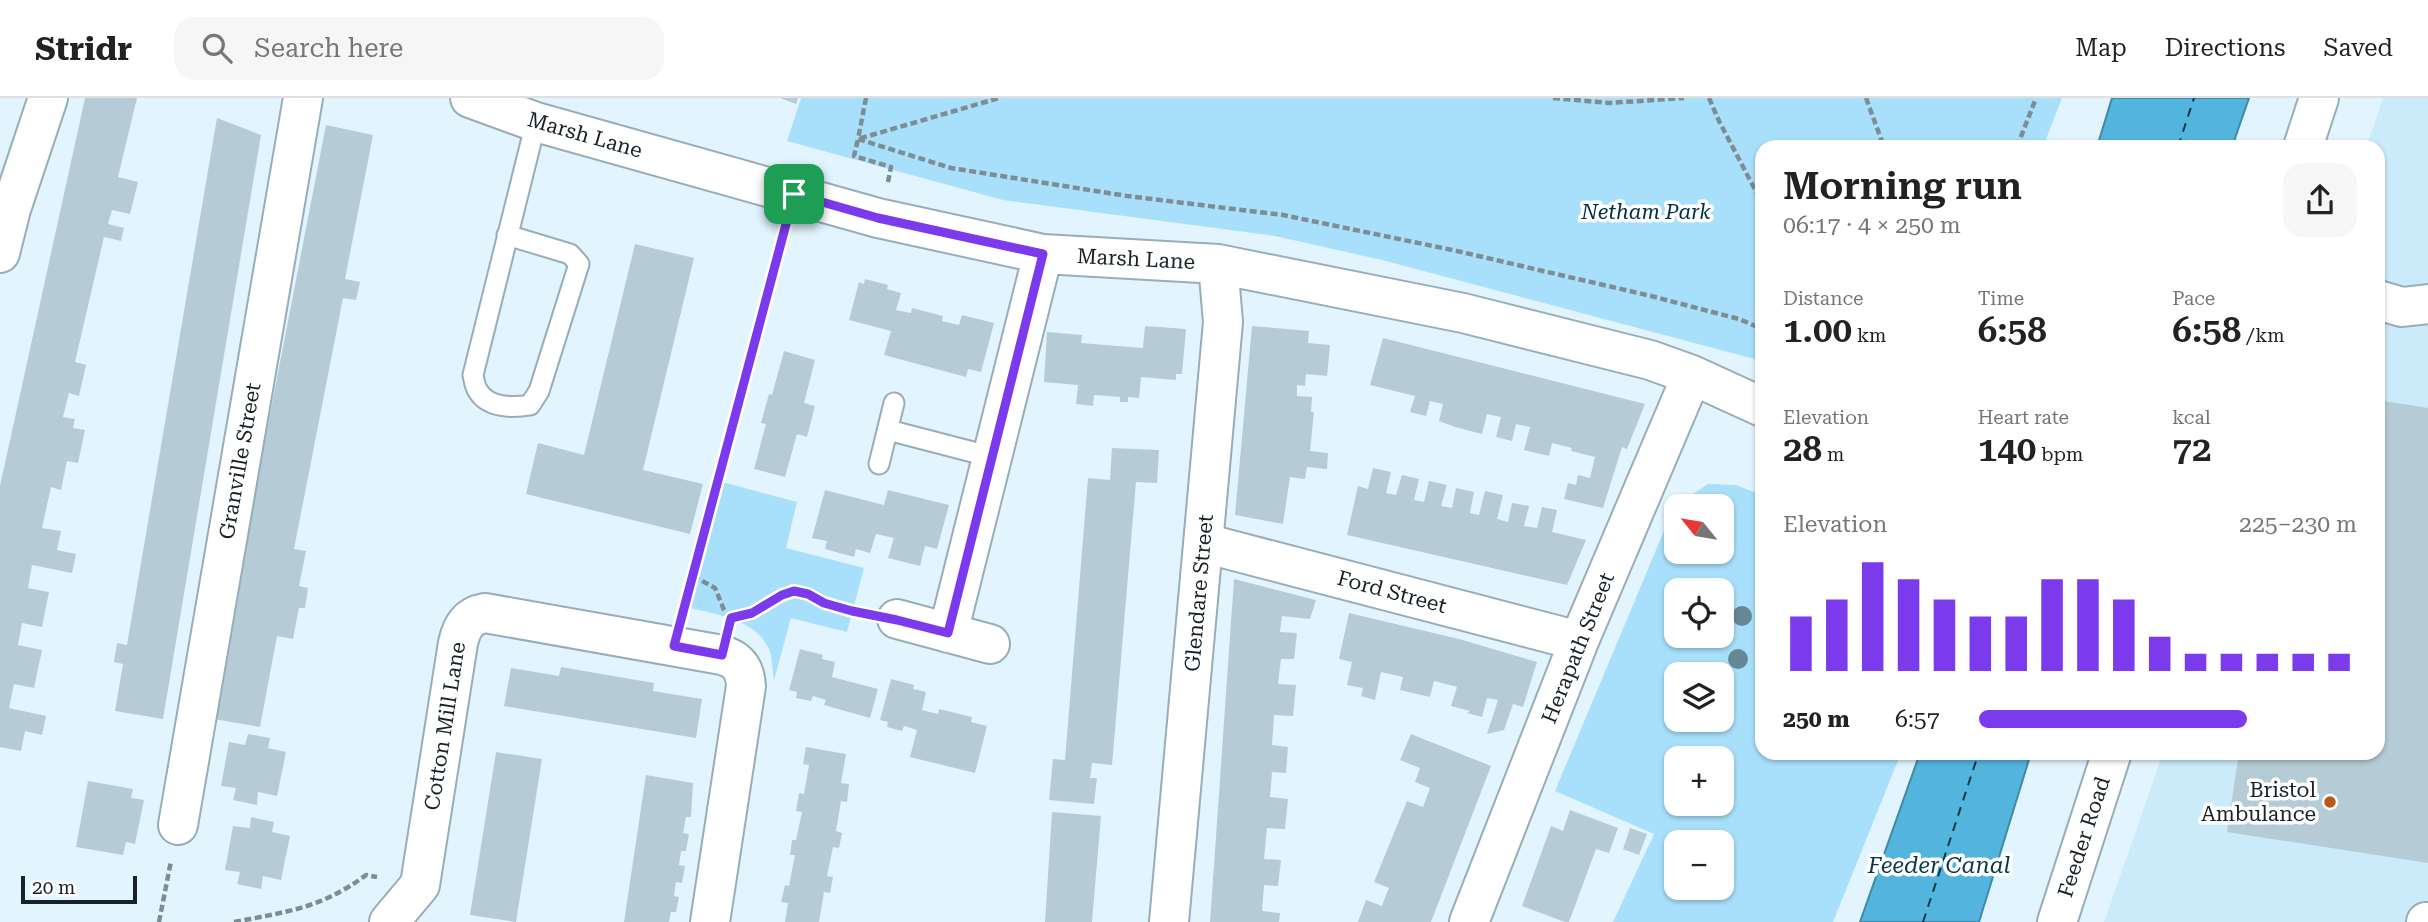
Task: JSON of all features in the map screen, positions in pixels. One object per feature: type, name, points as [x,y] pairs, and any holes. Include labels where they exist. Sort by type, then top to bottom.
[{"type":"street","points":[[0,253],[10,209],[15,144],[48,98]]},
{"type":"street","name":"Granville Street","points":[[178,825],[303,98]]},
{"type":"street","name":"Marsh Lane","points":[[470,98],[536,122],[878,218],[1043,254],[1218,264],[1463,313],[1650,360],[1692,375],[1755,404]]},
{"type":"street","points":[[2304,140],[2319,98]]},
{"type":"street","points":[[948,633],[1043,254]]},
{"type":"street","name":"Glendare Street","points":[[1169,922],[1223,322],[1218,264]]},
{"type":"street","points":[[2385,302],[2402,307],[2428,304]]},
{"type":"street","name":"Herapath Street","points":[[1469,922],[1579,641],[1692,375]]},
{"type":"street","name":"Ford Street","points":[[1204,543],[1579,641]]},
{"type":"street","name":"Cotton Mill Lane","points":[[420,884],[458,643],[466,622],[475,615],[485,613],[674,646],[731,658],[740,664],[745,673],[746,686],[710,922]]},
{"type":"street","points":[[897,620],[990,644]]},
{"type":"street","name":"Feeder Road","points":[[2057,922],[2109,760]]},
{"type":"street","points":[[389,922],[420,884]]},
{"type":"lane","points":[[507,235],[570,254],[579,264],[539,391],[530,405],[515,408],[488,402],[478,391],[472,375],[507,235],[536,122]]},
{"type":"lane","points":[[879,464],[894,403]]},
{"type":"lane","points":[[888,430],[992,457]]},
{"type":"path","points":[[866,98],[854,156],[891,167],[878,218]]},
{"type":"path","points":[[858,139],[999,98]]},
{"type":"path","points":[[1553,98],[1609,103],[1684,98]]},
{"type":"path","points":[[1709,98],[1718,121],[1755,190]]},
{"type":"path","points":[[1866,98],[1881,140]]},
{"type":"path","points":[[2020,140],[2036,98]]},
{"type":"path","points":[[858,139],[951,168],[1127,196],[1283,215],[1457,251],[1651,296],[1755,326]]},
{"type":"path","points":[[674,646],[794,194]]},
{"type":"path","points":[[693,576],[715,588],[724,610],[731,618],[752,613],[794,591],[852,611],[897,620]]},
{"type":"path","points":[[159,922],[178,825]]},
{"type":"path","points":[[234,922],[307,908],[349,888],[366,875],[420,884]]},
{"type":"shaded area","points":[[2383,98],[2428,98],[2428,922],[2104,922],[2161,760],[2385,760],[2385,140],[2368,140]]},
{"type":"green space","name":"Netham Park","points":[[801,98],[2062,98],[2046,140],[1755,140],[1755,359],[1382,260],[1275,236],[1003,200],[787,141]]},
{"type":"green space","points":[[722,482],[797,502],[786,548],[864,568],[847,632],[791,618],[774,680],[770,652],[757,633],[736,621],[690,608]]},
{"type":"green space","points":[[1708,484],[1736,485],[1755,492],[1755,760],[1898,760],[1833,922],[1613,922],[1654,834],[1555,791],[1664,531],[1664,564],[1734,564],[1734,494],[1693,494]]},
{"type":"water","points":[[2112,98],[2249,98],[2234,140],[2099,140]]},
{"type":"water","name":"Feeder Canal","points":[[1918,760],[2029,760],[1979,922],[1860,922]]},
{"type":"building","points":[[85,98],[137,98],[118,177],[138,182],[130,214],[112,210],[108,224],[124,228],[121,241],[104,237],[75,362],[86,365],[79,396],[69,393],[63,417],[75,419],[73,428],[85,430],[78,463],[67,461],[61,490],[51,487],[42,528],[61,531],[57,550],[76,554],[72,573],[32,565],[28,588],[49,592],[42,627],[22,623],[18,645],[42,650],[34,688],[14,684],[9,708],[46,716],[42,735],[25,731],[21,751],[0,747],[0,486]]},
{"type":"building","points":[[780,98],[798,98],[796,104]]},
{"type":"building","points":[[217,118],[261,135],[163,719],[115,711],[123,664],[114,662],[117,643],[127,645]]},
{"type":"building","points":[[326,125],[373,135],[345,279],[360,282],[356,300],[343,298],[294,549],[306,551],[299,586],[308,588],[305,608],[299,608],[293,639],[277,636],[260,727],[214,719]]},
{"type":"building","points":[[635,244],[694,258],[643,470],[703,484],[690,534],[526,494],[538,443],[584,455]]},
{"type":"building","points":[[865,279],[888,285],[887,289],[901,293],[896,310],[911,313],[912,308],[943,316],[942,321],[959,325],[962,315],[994,323],[981,372],[968,369],[966,377],[884,355],[891,331],[849,320],[859,282],[864,284]]},
{"type":"building","points":[[1145,326],[1186,329],[1182,374],[1176,374],[1176,380],[1141,377],[1139,398],[1128,397],[1128,402],[1120,402],[1120,397],[1094,395],[1093,406],[1076,404],[1078,385],[1044,382],[1047,332],[1082,335],[1081,343],[1143,348]]},
{"type":"building","points":[[1252,326],[1309,331],[1308,343],[1330,345],[1327,376],[1306,374],[1305,386],[1297,385],[1297,396],[1312,397],[1311,412],[1314,412],[1310,451],[1328,453],[1327,469],[1307,467],[1305,479],[1290,477],[1283,524],[1235,515]]},
{"type":"building","points":[[1383,338],[1645,404],[1627,449],[1622,447],[1603,508],[1564,499],[1568,483],[1576,485],[1578,475],[1590,478],[1595,457],[1552,443],[1549,456],[1524,450],[1530,427],[1516,424],[1512,441],[1496,437],[1501,417],[1487,414],[1482,434],[1455,427],[1439,421],[1443,404],[1430,401],[1426,416],[1410,412],[1415,396],[1370,385]]},
{"type":"building","points":[[784,351],[815,360],[804,403],[815,406],[807,437],[797,434],[785,477],[754,469],[766,424],[761,423]]},
{"type":"building","points":[[2385,401],[2428,408],[2428,863],[2227,832],[2238,760],[2385,760]]},
{"type":"building","points":[[1112,448],[1159,450],[1157,483],[1136,482],[1112,765],[1092,763],[1090,778],[1097,778],[1094,804],[1049,800],[1053,759],[1065,760],[1088,478],[1110,480]]},
{"type":"building","points":[[1373,468],[1391,472],[1386,493],[1396,495],[1402,475],[1419,479],[1414,500],[1424,502],[1429,481],[1447,485],[1441,506],[1452,508],[1456,488],[1474,492],[1470,513],[1479,515],[1485,491],[1503,495],[1497,519],[1508,522],[1512,503],[1529,506],[1524,526],[1537,528],[1542,507],[1557,510],[1552,532],[1586,540],[1567,585],[1347,535],[1358,486],[1368,489]]},
{"type":"building","points":[[825,490],[884,505],[888,490],[949,505],[937,549],[925,546],[920,566],[888,558],[894,538],[876,534],[870,553],[856,549],[854,557],[825,549],[827,541],[812,538]]},
{"type":"building","points":[[1234,579],[1316,600],[1310,619],[1282,616],[1280,632],[1297,633],[1294,659],[1281,659],[1278,684],[1296,685],[1293,716],[1274,715],[1272,745],[1288,747],[1286,773],[1272,772],[1270,797],[1288,799],[1285,829],[1267,828],[1264,859],[1281,860],[1278,886],[1264,885],[1262,911],[1280,913],[1279,922],[1210,922]]},
{"type":"building","points":[[1349,613],[1459,639],[1537,662],[1523,707],[1513,704],[1504,730],[1487,734],[1498,700],[1487,698],[1482,717],[1467,713],[1470,711],[1451,706],[1457,687],[1434,681],[1430,697],[1400,690],[1403,677],[1381,672],[1375,700],[1361,696],[1363,688],[1347,685],[1352,662],[1339,659]]},
{"type":"building","points":[[800,649],[823,655],[822,659],[835,662],[832,677],[878,689],[870,718],[824,705],[826,700],[813,696],[811,701],[796,698],[797,692],[789,690]]},
{"type":"building","points":[[561,667],[654,683],[653,691],[702,699],[696,738],[504,706],[511,668],[559,676]]},
{"type":"building","points":[[891,679],[914,685],[913,689],[926,692],[922,710],[938,714],[939,709],[972,717],[971,722],[987,726],[975,773],[910,757],[917,730],[904,726],[902,731],[887,727],[888,722],[880,720]]},
{"type":"building","points":[[248,734],[270,738],[268,748],[286,752],[277,796],[258,792],[257,805],[233,800],[236,788],[221,786],[229,742],[245,745]]},
{"type":"building","points":[[1411,734],[1491,766],[1431,922],[1358,922],[1366,900],[1382,906],[1389,888],[1374,882],[1407,801],[1423,807],[1430,788],[1415,782],[1420,768],[1400,760]]},
{"type":"building","points":[[806,747],[846,754],[841,783],[849,784],[847,802],[841,801],[836,831],[842,833],[839,848],[833,847],[827,876],[833,877],[830,893],[824,892],[819,922],[785,922],[788,903],[781,902],[785,885],[789,886],[795,855],[790,855],[792,840],[796,840],[802,812],[796,811],[799,793],[804,794],[809,765],[803,764]]},
{"type":"building","points":[[496,752],[542,759],[516,922],[470,915]]},
{"type":"building","points":[[646,775],[693,783],[691,817],[686,817],[683,833],[689,834],[686,851],[681,851],[679,865],[685,866],[682,883],[676,882],[674,896],[679,897],[676,912],[671,912],[669,922],[624,922]]},
{"type":"building","points":[[88,781],[133,789],[131,798],[144,800],[135,844],[126,842],[123,855],[76,847]]},
{"type":"building","points":[[1570,810],[1618,828],[1609,853],[1596,849],[1569,922],[1565,922],[1522,906],[1551,826],[1563,831]]},
{"type":"building","points":[[1052,812],[1101,816],[1092,922],[1045,922]]},
{"type":"building","points":[[251,817],[274,822],[272,832],[290,836],[281,880],[263,876],[261,889],[237,884],[240,872],[225,870],[233,826],[250,828]]},
{"type":"building","points":[[1630,828],[1647,834],[1639,855],[1623,849]]},
{"type":"ferry route","points":[[2180,140],[2194,98]]},
{"type":"ferry route","points":[[1923,922],[1976,760]]},
{"type":"place","name":"Bristol Ambulance","points":[[2330,802]]},
{"type":"route","points":[[794,194],[878,218],[1043,254],[948,633],[852,611],[794,591],[752,613],[731,618],[722,655],[674,646],[782,241],[794,194]]}]
